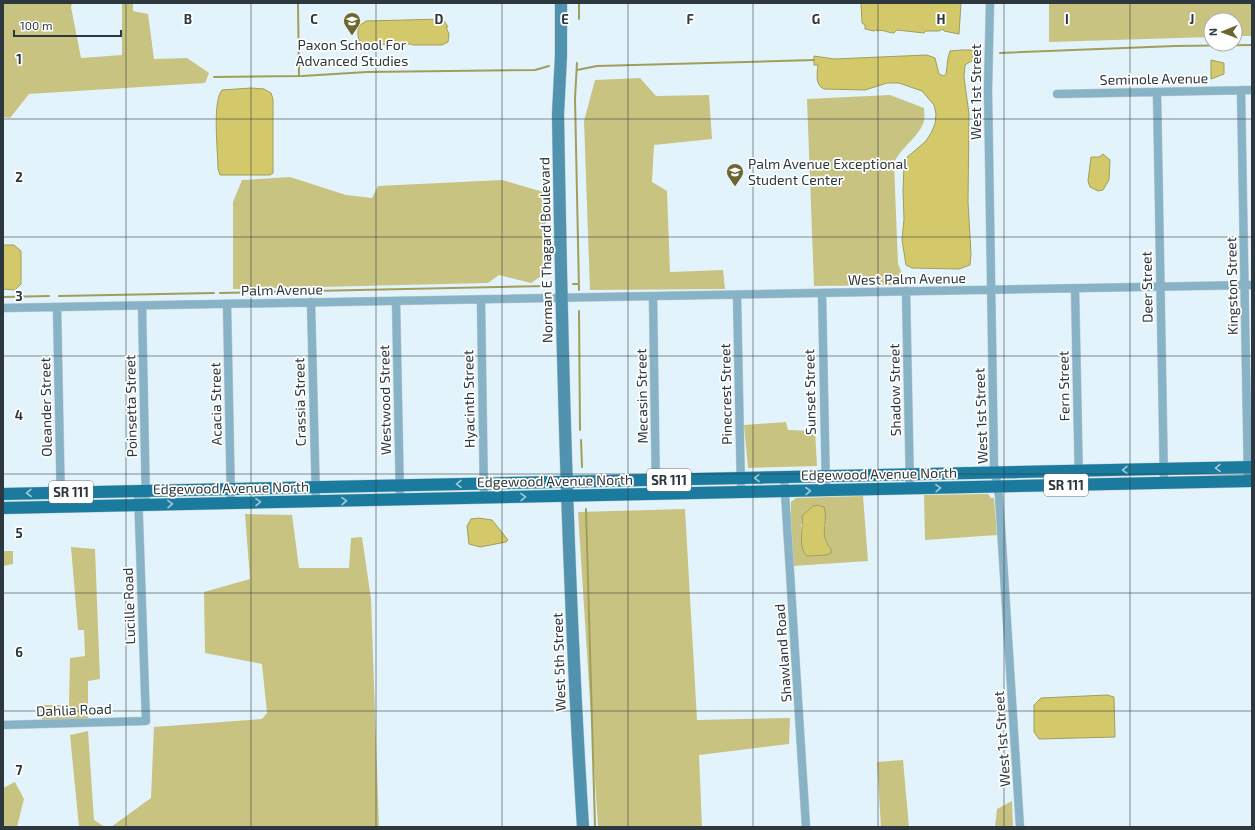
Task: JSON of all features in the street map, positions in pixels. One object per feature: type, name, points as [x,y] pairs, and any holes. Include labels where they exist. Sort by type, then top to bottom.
[{"type":"main road","name":"Edgewood Avenue North","points":[[3,494],[1250,467]]},
{"type":"main road","name":"Edgewood Avenue North","points":[[3,508],[1250,481]]},
{"type":"street","name":"Norman E Thagard Boulevard","points":[[561,3],[561,48],[558,114],[567,496]]},
{"type":"street","name":"West 1st Street","points":[[990,3],[988,90],[994,465],[998,486],[1020,827]]},
{"type":"street","name":"Kingston Street","points":[[1241,90],[1248,285],[1250,481]]},
{"type":"street","name":"Seminole Avenue","points":[[1057,94],[1252,90]]},
{"type":"street","name":"Deer Street","points":[[1157,92],[1164,483]]},
{"type":"street","name":"West Palm Avenue","points":[[562,299],[1248,285]]},
{"type":"street","name":"Fern Street","points":[[1075,288],[1079,484]]},
{"type":"street","name":"Shadow Street","points":[[906,291],[910,488]]},
{"type":"street","name":"Sunset Street","points":[[822,294],[826,490]]},
{"type":"street","name":"Pinecrest Street","points":[[737,295],[741,492]]},
{"type":"street","name":"Mecasin Street","points":[[653,297],[656,494]]},
{"type":"street","name":"Palm Avenue","points":[[3,308],[562,299]]},
{"type":"street","name":"Hyacinth Street","points":[[481,300],[484,498]]},
{"type":"street","name":"Westwood Street","points":[[396,301],[400,499]]},
{"type":"street","name":"Crassia Street","points":[[311,302],[316,501]]},
{"type":"street","name":"Acacia Street","points":[[227,304],[231,503]]},
{"type":"street","name":"Poinsetta Street","points":[[142,306],[142,491]]},
{"type":"street","name":"Oleander Street","points":[[57,307],[61,507]]},
{"type":"street","name":"Shawland Road","points":[[784,477],[806,827]]},
{"type":"street","name":"Lucille Road","points":[[142,491],[146,721]]},
{"type":"street","name":"West 5th Street","points":[[567,496],[576,729],[583,827]]},
{"type":"street","name":"Dahlia Road","points":[[3,725],[146,721]]},
{"type":"shaded area","points":[[3,3],[72,3],[71,7],[81,58],[122,55],[122,3],[133,3],[133,11],[148,14],[154,59],[187,58],[209,73],[205,83],[29,94],[10,118],[3,117]]},
{"type":"shaded area","points":[[861,3],[961,3],[959,34],[944,31],[943,29],[939,31],[926,31],[924,33],[897,30],[894,33],[882,30],[877,31],[877,29],[874,31],[865,29],[865,25],[862,23]]},
{"type":"shaded area","points":[[1049,3],[1252,3],[1252,36],[1243,36],[1243,12],[1203,12],[1203,37],[1049,42]]},
{"type":"shaded area","points":[[443,19],[448,27],[446,27],[449,34],[448,42],[442,45],[364,45],[358,37],[359,26],[366,21]]},
{"type":"shaded area","points":[[973,50],[973,60],[965,65],[964,77],[969,114],[968,202],[971,254],[970,265],[959,269],[912,268],[906,265],[902,240],[904,219],[904,164],[905,159],[926,141],[931,133],[935,124],[936,114],[934,105],[922,91],[899,83],[887,83],[865,90],[824,89],[818,82],[818,65],[814,65],[814,56],[834,59],[927,55],[935,58],[939,74],[944,76],[946,74],[950,51]]},
{"type":"shaded area","points":[[1211,60],[1224,63],[1224,74],[1211,79]]},
{"type":"shaded area","points":[[640,78],[656,96],[709,95],[712,139],[654,145],[652,182],[667,191],[670,272],[723,270],[725,289],[590,290],[584,121],[595,80]]},
{"type":"shaded area","points":[[251,88],[264,89],[271,93],[273,99],[273,173],[270,175],[220,175],[218,169],[216,128],[219,96],[222,90]]},
{"type":"shaded area","points":[[890,95],[924,108],[924,120],[919,132],[901,152],[894,163],[898,264],[907,285],[814,286],[807,99]]},
{"type":"shaded area","points":[[1103,154],[1110,160],[1109,180],[1103,190],[1098,191],[1090,187],[1088,181],[1091,157],[1099,157]]},
{"type":"shaded area","points":[[290,177],[346,195],[372,198],[378,186],[502,180],[547,193],[544,274],[531,283],[499,275],[488,283],[233,289],[233,202],[242,180]]},
{"type":"shaded area","points":[[3,245],[14,245],[21,251],[21,284],[15,290],[3,289]]},
{"type":"shaded area","points":[[786,422],[788,430],[815,431],[817,466],[748,468],[744,425]]},
{"type":"shaded area","points":[[988,494],[991,498],[994,498],[997,535],[925,540],[924,495]]},
{"type":"shaded area","points":[[863,496],[868,561],[793,566],[791,502],[796,498]],"holes":[[[803,520],[826,524],[824,531],[825,537],[831,549],[804,553],[801,525]]]},
{"type":"shaded area","points":[[818,505],[824,507],[824,533],[827,543],[831,549],[831,553],[827,555],[807,556],[802,548],[802,516],[813,506]]},
{"type":"shaded area","points":[[685,509],[697,720],[790,718],[789,744],[699,755],[702,827],[598,827],[578,512]]},
{"type":"shaded area","points":[[245,514],[292,515],[299,568],[349,568],[351,538],[362,537],[371,599],[379,827],[111,827],[151,798],[154,727],[262,719],[267,713],[262,664],[205,653],[204,592],[250,579]]},
{"type":"shaded area","points":[[479,518],[492,520],[508,540],[506,542],[480,547],[469,544],[467,526],[471,519]]},
{"type":"shaded area","points":[[71,547],[95,549],[100,679],[88,681],[88,719],[42,720],[41,705],[69,705],[70,658],[85,656],[84,630],[78,630]]},
{"type":"shaded area","points":[[3,551],[13,551],[13,564],[3,566]]},
{"type":"shaded area","points":[[1107,695],[1114,697],[1115,737],[1039,739],[1034,732],[1034,705],[1041,698]]},
{"type":"shaded area","points":[[88,731],[94,820],[105,827],[79,827],[70,735]]},
{"type":"shaded area","points":[[903,760],[909,827],[881,827],[877,762]]},
{"type":"shaded area","points":[[15,782],[24,799],[17,827],[3,827],[3,788]]},
{"type":"shaded area","points":[[1012,801],[1013,827],[995,827],[997,809]]},
{"type":"waterway","points":[[298,3],[299,76]]},
{"type":"waterway","points":[[579,3],[579,19]]},
{"type":"waterway","points":[[1000,53],[1175,46],[1252,45]]},
{"type":"waterway","points":[[577,70],[597,66],[814,60]]},
{"type":"waterway","points":[[577,63],[575,98],[579,290]]},
{"type":"waterway","points":[[214,77],[302,76],[367,72],[535,70],[549,66]]},
{"type":"waterway","points":[[573,284],[579,284]]},
{"type":"waterway","points":[[220,293],[549,286]]},
{"type":"waterway","points":[[59,296],[214,293]]},
{"type":"waterway","points":[[3,297],[49,296]]},
{"type":"waterway","points":[[579,311],[580,430]]},
{"type":"waterway","points":[[581,440],[582,467]]},
{"type":"waterway","points":[[586,509],[595,827]]},
{"type":"place","name":"Paxon School For Advanced Studies","points":[[352,36]]},
{"type":"place","name":"Palm Avenue Exceptional Student Center","points":[[735,187]]}]
